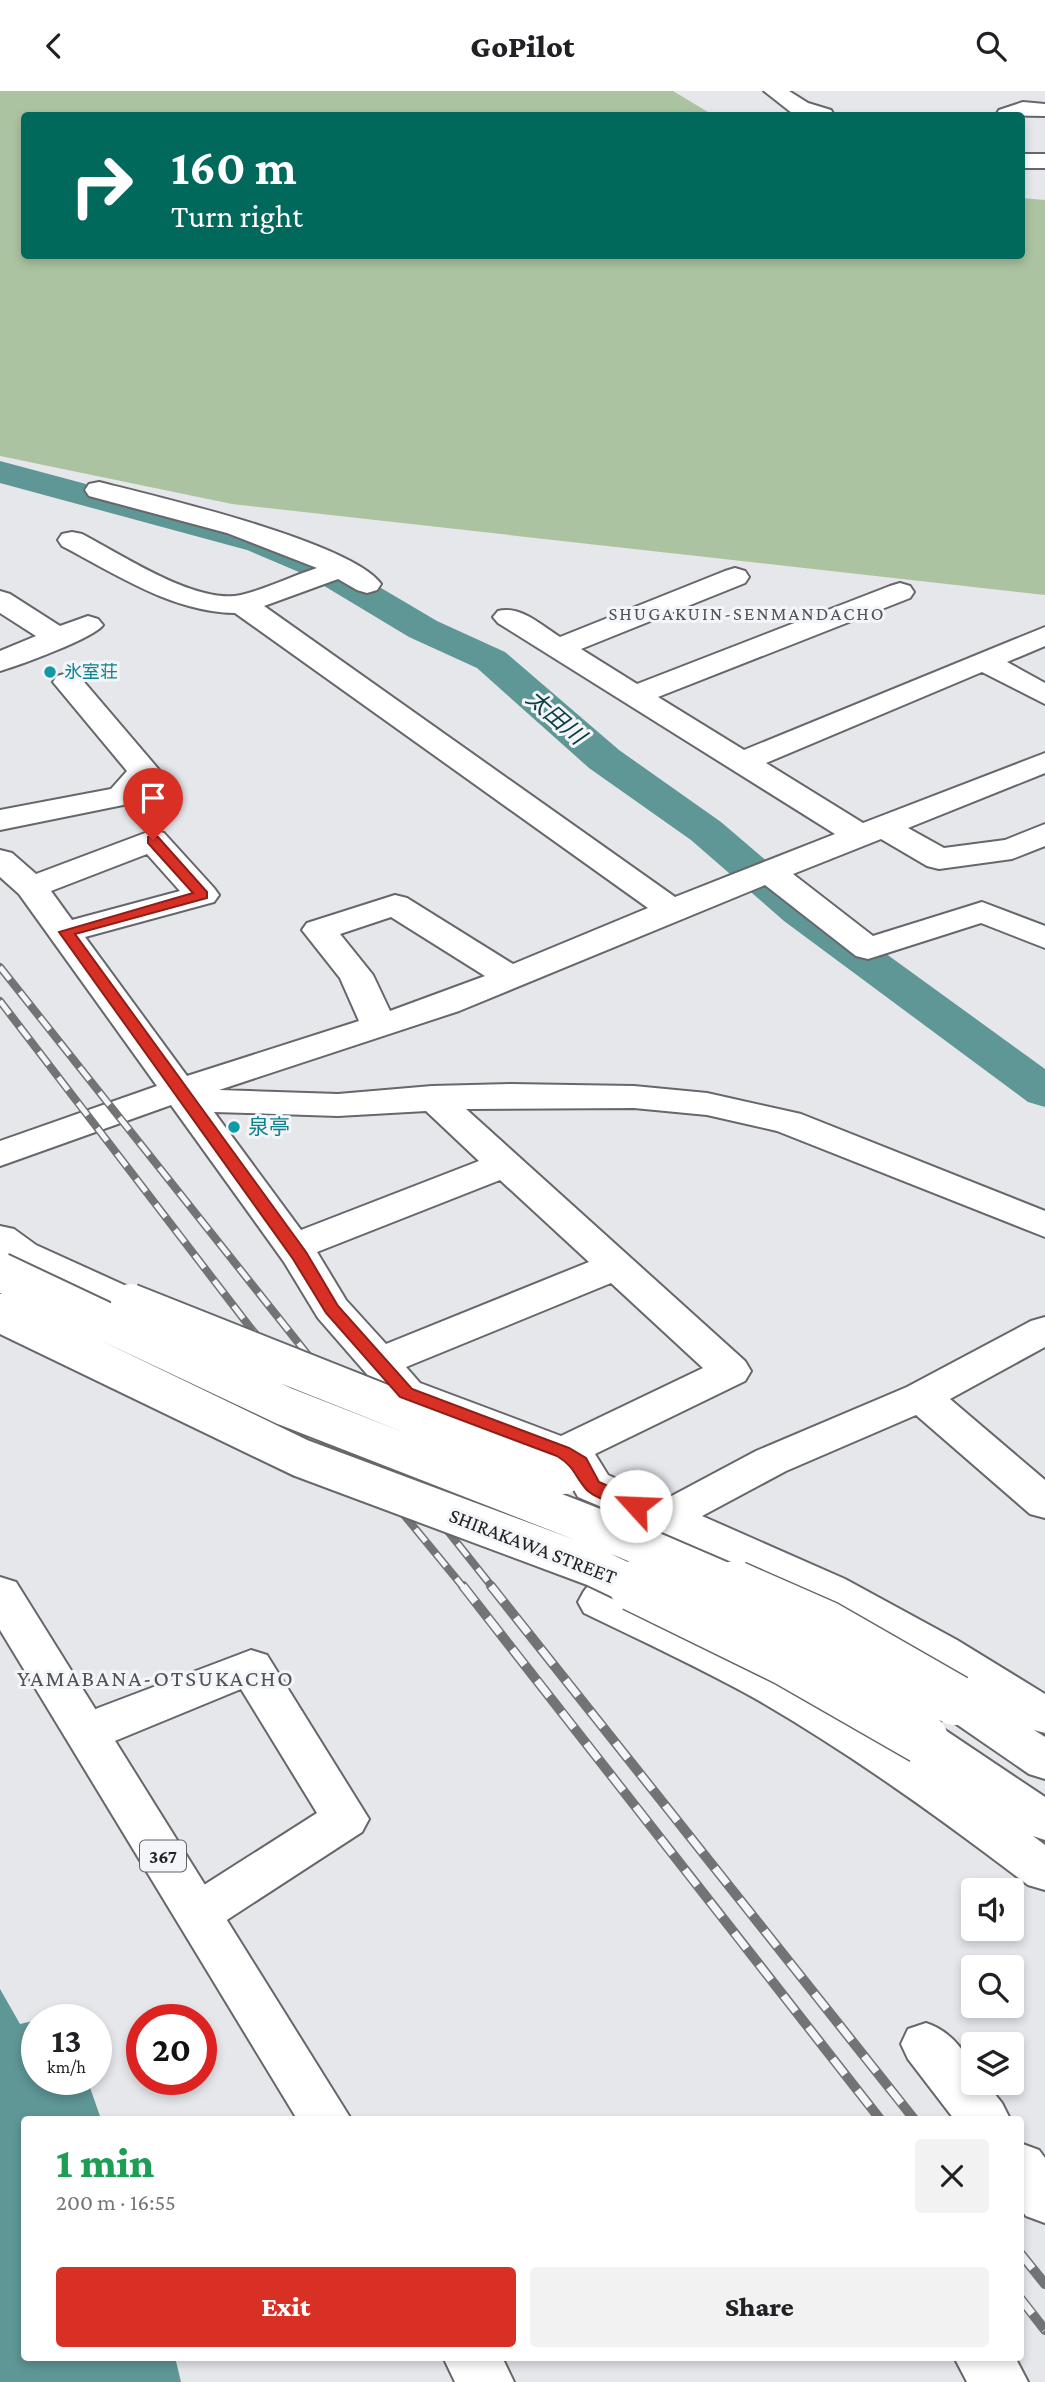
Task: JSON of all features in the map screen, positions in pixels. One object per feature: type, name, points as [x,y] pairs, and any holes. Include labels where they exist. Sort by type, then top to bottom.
[{"type":"main road","points":[[775,91],[800,108],[827,105]]},
{"type":"main road","points":[[1014,112],[1023,108],[1045,110]]},
{"type":"main road","points":[[1025,161],[1045,161]]},
{"type":"main road","points":[[72,540],[191,598],[228,605],[242,604],[354,576],[278,539],[99,490]]},
{"type":"main road","points":[[560,647],[735,577]]},
{"type":"main road","points":[[636,695],[900,592]]},
{"type":"main road","points":[[0,600],[59,638]]},
{"type":"main road","points":[[242,604],[672,910]]},
{"type":"main road","points":[[508,617],[741,762],[872,832],[939,859],[1012,849],[1045,834]]},
{"type":"main road","points":[[0,662],[88,625]]},
{"type":"main road","points":[[741,762],[1045,636]]},
{"type":"main road","points":[[983,661],[1045,695]]},
{"type":"main road","points":[[0,820],[122,796],[144,771],[68,682]]},
{"type":"main road","points":[[0,1154],[182,1096],[379,1025],[447,1004],[672,910],[771,873],[1045,762]]},
{"type":"main road","points":[[31,887],[153,840],[202,895],[66,932]]},
{"type":"main road","points":[[0,860],[31,887],[66,932],[292,1247],[332,1309],[406,1393],[573,1471],[651,1512],[829,1590],[941,1652],[1045,1716]]},
{"type":"main road","points":[[771,873],[868,949],[982,912],[1045,938]]},
{"type":"main road","points":[[379,1025],[356,975],[319,930],[395,905],[512,978]]},
{"type":"main road","points":[[182,1096],[338,1105],[432,1097],[635,1097],[708,1104],[788,1122],[1045,1225]]},
{"type":"main road","points":[[432,1097],[731,1371],[573,1471]]},
{"type":"main road","points":[[292,1247],[505,1164]]},
{"type":"main road","points":[[0,1238],[22,1254],[130,1303],[573,1471]]},
{"type":"main road","points":[[379,1362],[616,1266]]},
{"type":"main road","name":"SHIRAKAWA STREET","points":[[0,1272],[284,1406],[625,1539],[826,1626],[955,1700],[1045,1761]]},
{"type":"main road","name":"SHIRAKAWA STREET","points":[[0,1313],[301,1458],[596,1568],[787,1661],[923,1739],[1045,1821]]},
{"type":"main road","points":[[1045,1330],[921,1397],[771,1461],[707,1493],[651,1512],[600,1602],[730,1664],[846,1731],[972,1816],[1045,1871]]},
{"type":"main road","points":[[921,1397],[1045,1503]]},
{"type":"main road","name":"367","points":[[0,1593],[323,2116]]},
{"type":"main road","points":[[88,1734],[114,1720],[251,1667],[258,1678],[345,1819],[199,1913]]},
{"type":"main road","points":[[926,2043],[982,2116]]},
{"type":"main road","points":[[1024,2171],[1045,2199]]},
{"type":"main road","points":[[473,2361],[486,2382]]},
{"type":"main road","points":[[985,2361],[1000,2382]]},
{"type":"green space","points":[[0,91],[673,91],[708,112],[21,112],[21,259],[1025,259],[1025,198],[1045,200],[1045,595],[232,504],[0,456]]},
{"type":"water","points":[[0,1989],[21,2024],[21,2095],[93,2095],[100,2116],[21,2116],[21,2361],[176,2361],[181,2382],[0,2382]]},
{"type":"waterway","name":"太田川","points":[[0,472],[260,542],[319,567],[423,629],[491,660],[604,759],[706,831],[800,912],[1045,1092]]},
{"type":"railway","points":[[0,967],[493,1588]]},
{"type":"railway","points":[[0,1001],[249,1326],[464,1588]]},
{"type":"railway","points":[[463,1586],[878,2116]]},
{"type":"railway","points":[[491,1586],[912,2116]]},
{"type":"railway","points":[[1024,2258],[1045,2284]]},
{"type":"railway","points":[[1024,2303],[1045,2330]]},
{"type":"place","name":"氷室荘","points":[[50,672]]},
{"type":"place","name":"泉亭","points":[[234,1127]]},
{"type":"district","name":"SHUGAKUIN-SENMANDACHO","points":[[747,613]]},
{"type":"district","name":"YAMABANA-OTSUKACHO","points":[[156,1678]]},
{"type":"route","points":[[153,840],[202,895],[66,932],[300,1256],[332,1309],[406,1393],[563,1452],[579,1462],[593,1486],[636,1506]]}]
